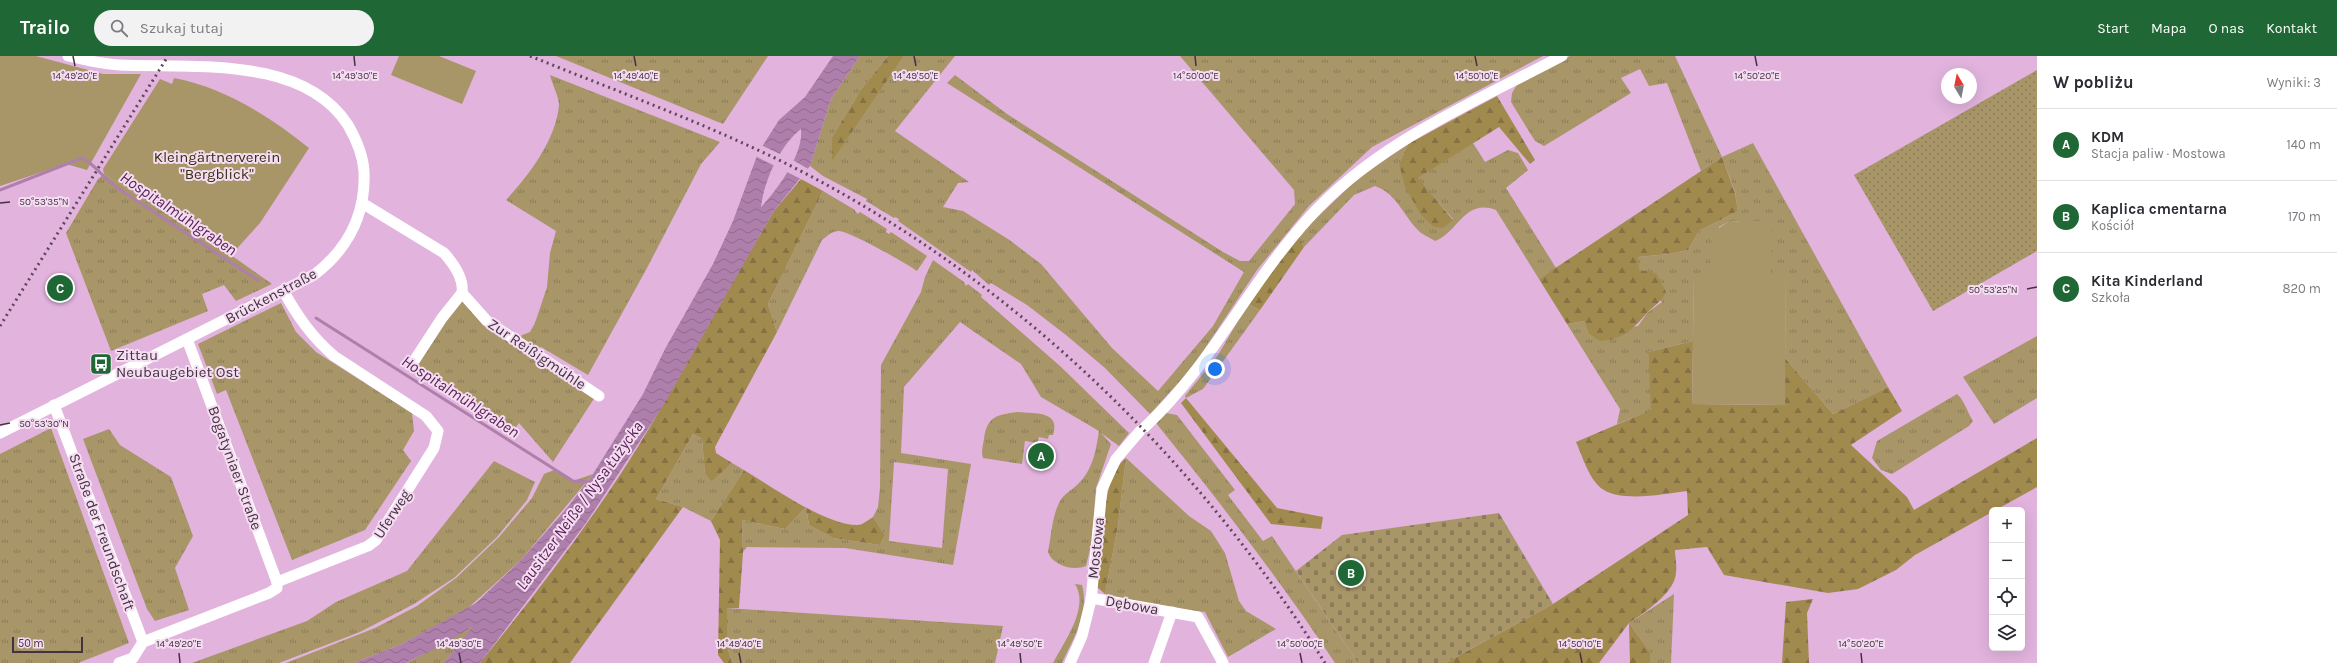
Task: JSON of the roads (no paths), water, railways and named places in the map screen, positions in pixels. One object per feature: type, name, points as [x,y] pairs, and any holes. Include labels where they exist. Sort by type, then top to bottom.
[{"type":"street","name":"Brückenstraße","points":[[0,433],[284,292],[314,275],[339,253],[353,228],[362,203],[363,167],[351,131],[329,99],[297,78],[265,68],[119,64],[68,56]]},
{"type":"street","name":"Mostowa","points":[[1070,663],[1082,636],[1091,598],[1102,489],[1116,459],[1139,432],[1173,400],[1195,373],[1271,263],[1308,219],[1354,176],[1404,138],[1562,56]]},
{"type":"street","name":"Zur Reißigmühle","points":[[362,203],[444,254],[451,261],[463,285],[462,292],[487,321],[599,396]]},
{"type":"street","name":"Uferweg","points":[[277,582],[368,546],[376,540],[434,448],[438,431],[426,416],[334,356],[304,326],[284,292]]},
{"type":"street","points":[[412,364],[442,318],[462,292]]},
{"type":"street","name":"Bogatyniaer Straße","points":[[187,339],[277,582]]},
{"type":"street","name":"Straße der Freundschaft","points":[[54,405],[143,642]]},
{"type":"street","points":[[119,663],[133,658],[143,642],[269,593],[277,588],[277,582]]},
{"type":"street","name":"Dębowa","points":[[1091,598],[1198,617],[1223,663]]},
{"type":"street","name":"Dębowa","points":[[1154,663],[1172,612]]},
{"type":"water","name":"Lausitzer Neiße / Nysa Łużycka","points":[[833,56],[860,56],[831,99],[810,166],[774,211],[663,406],[586,523],[480,663],[444,663],[473,626],[448,642],[406,663],[354,663],[402,644],[476,603],[521,560],[567,508],[593,474],[643,394],[665,349],[713,264],[733,221],[758,153],[779,120],[805,97]],"holes":[[[801,129],[801,139],[794,160],[788,171],[761,207],[769,175],[774,164],[786,144]]]},
{"type":"waterway","name":"Hospitalmühlgraben","points":[[0,190],[82,158],[90,163],[116,187],[259,281]]},
{"type":"waterway","name":"Hospitalmühlgraben","points":[[316,318],[573,481],[590,482]]},
{"type":"railway","points":[[0,326],[168,56]]},
{"type":"railway","points":[[530,56],[688,119],[781,161],[863,206],[942,257],[1017,313],[1088,374],[1154,441],[1216,511],[1273,585],[1325,663]]},
{"type":"place","name":"Kita Kinderland","points":[[60,288]]},
{"type":"place","name":"Zittau Neubaugebiet Ost","points":[[101,364]]},
{"type":"place","name":"KDM","points":[[1041,456]]},
{"type":"place","name":"Kaplica cmentarna","points":[[1351,573]]},
{"type":"park label","name":"Kleingärtnerverein \"Bergblick\"","points":[[217,166]]}]
